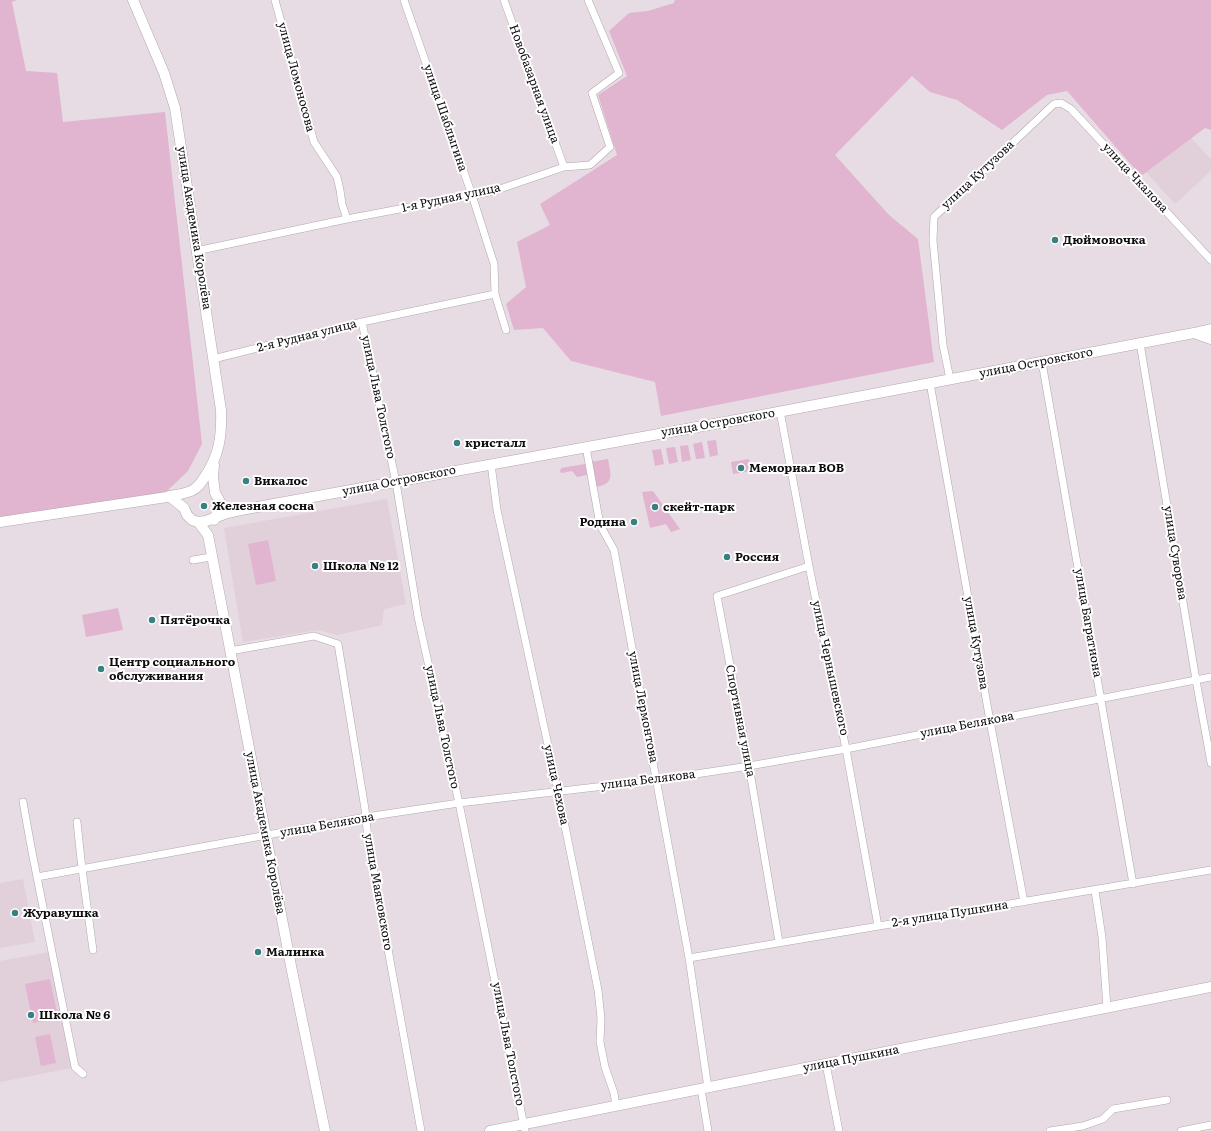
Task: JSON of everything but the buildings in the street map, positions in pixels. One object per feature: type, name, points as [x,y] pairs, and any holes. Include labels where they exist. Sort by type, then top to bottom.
[{"type":"street","name":"улица Академика Королёва","points":[[133,0],[164,73],[175,108],[196,251],[214,359],[220,410],[222,429],[214,462]]},
{"type":"street","name":"улица Ломоносова","points":[[275,0],[314,142],[337,178],[346,219]]},
{"type":"street","name":"улица Шаблыгина","points":[[404,0],[472,195],[494,264],[494,294],[506,330]]},
{"type":"street","name":"Новобазарная улица","points":[[504,0],[564,167]]},
{"type":"street","name":"1-я Рудная улица","points":[[196,251],[346,219],[494,191],[564,167],[590,165],[610,147],[592,93],[619,73],[588,0]]},
{"type":"street","name":"улица Чкалова","points":[[1054,104],[1061,103],[1071,109],[1211,260]]},
{"type":"street","name":"улица Кутузова","points":[[950,379],[943,345],[932,240],[934,217],[1054,104]]},
{"type":"street","name":"2-я Рудная улица","points":[[214,359],[362,322],[494,294]]},
{"type":"street","name":"улица Льва Толстого","points":[[362,322],[396,482],[418,617],[459,803],[525,1128]]},
{"type":"street","name":"улица Островского","points":[[215,517],[241,510],[780,412],[1211,329]]},
{"type":"street","name":"улица Островского","points":[[1194,333],[1211,339]]},
{"type":"street","name":"улица Суворова","points":[[1140,343],[1211,763]]},
{"type":"street","name":"улица Багратиона","points":[[1042,362],[1102,699],[1133,884]]},
{"type":"street","name":"улица Кутузова","points":[[930,383],[1024,902]]},
{"type":"street","name":"улица Чернышевского","points":[[780,412],[846,749],[878,926]]},
{"type":"street","name":"улица Лермонтова","points":[[586,447],[600,525],[614,550],[689,958],[708,1131]]},
{"type":"street","points":[[184,508],[186,498],[195,489],[214,462]]},
{"type":"street","points":[[208,536],[219,508],[213,477],[214,462]]},
{"type":"street","name":"улица Чехова","points":[[491,464],[497,510],[558,791],[598,990],[601,1018],[600,1042],[605,1068],[614,1093],[616,1106]]},
{"type":"street","points":[[0,522],[169,496],[195,489],[210,489],[230,506],[241,510]]},
{"type":"street","points":[[169,496],[184,508],[187,515],[192,520],[198,522],[206,521],[215,517]]},
{"type":"street","points":[[198,522],[208,536]]},
{"type":"street","name":"улица Академика Королёва","points":[[208,536],[292,971],[325,1131]]},
{"type":"street","points":[[193,560],[211,557]]},
{"type":"street","name":"Спортивная улица","points":[[779,942],[749,766],[717,596],[809,566]]},
{"type":"street","name":"улица Маяковского","points":[[230,651],[314,636],[338,644],[366,817],[368,840],[421,1131]]},
{"type":"street","name":"улица Белякова","points":[[37,877],[366,817],[459,803],[656,780],[749,766],[846,749],[1211,677]]},
{"type":"street","points":[[24,802],[37,877],[75,1068],[83,1074]]},
{"type":"street","points":[[77,822],[93,950]]},
{"type":"street","name":"2-я улица Пушкина","points":[[689,958],[1095,891],[1211,870]]},
{"type":"street","points":[[1095,891],[1102,937],[1107,1008]]},
{"type":"street","name":"улица Пушкина","points":[[490,1131],[525,1128],[616,1106],[704,1088],[1211,988]]},
{"type":"street","points":[[826,1064],[839,1131]]},
{"type":"street","points":[[1050,1131],[1083,1126],[1103,1119],[1113,1109],[1167,1100]]},
{"type":"street","points":[[1181,1131],[1211,1125]]},
{"type":"shaded area","points":[[0,0],[17,0],[12,2],[26,71],[57,73],[63,122],[165,112],[202,444],[188,471],[168,490],[167,497],[0,521]]},
{"type":"shaded area","points":[[675,0],[1211,0],[1211,130],[1205,128],[1141,176],[1067,91],[1047,95],[1002,130],[957,100],[930,92],[912,76],[835,155],[889,215],[918,239],[934,362],[661,416],[655,382],[571,361],[543,328],[514,330],[506,304],[526,287],[517,242],[550,225],[540,204],[617,155],[598,95],[627,76],[609,31],[629,13],[648,11],[674,3]]},
{"type":"shaded area","points":[[1105,127],[1181,127],[1211,159],[1211,171],[1175,204]]},
{"type":"shaded area","points":[[716,440],[718,455],[710,457],[707,441]]},
{"type":"shaded area","points":[[702,442],[705,458],[696,459],[693,444]]},
{"type":"shaded area","points":[[688,445],[691,460],[682,462],[680,446]]},
{"type":"shaded area","points":[[675,447],[678,462],[669,464],[666,448]]},
{"type":"shaded area","points":[[661,449],[664,464],[655,466],[652,450]]},
{"type":"shaded area","points":[[608,459],[610,470],[609,481],[606,484],[595,487],[590,462]]},
{"type":"shaded area","points":[[749,459],[751,471],[733,474],[731,462]]},
{"type":"shaded area","points":[[585,464],[587,475],[577,477],[572,471],[560,472],[561,468]]},
{"type":"shaded area","name":"скейт-парк","points":[[653,491],[680,529],[671,532],[666,524],[650,528],[642,492]]},
{"type":"shaded area","name":"Школа № 12","points":[[387,499],[406,604],[384,609],[382,625],[337,635],[318,630],[243,642],[224,528]]},
{"type":"shaded area","points":[[268,540],[276,581],[256,585],[248,544]]},
{"type":"shaded area","points":[[118,608],[123,630],[86,637],[82,615]]},
{"type":"shaded area","name":"Журавушка","points":[[23,879],[35,942],[0,948],[0,883]]},
{"type":"shaded area","name":"Школа № 6","points":[[49,952],[72,1068],[0,1082],[0,961]]},
{"type":"shaded area","points":[[50,979],[58,1018],[33,1023],[25,984]]},
{"type":"shaded area","points":[[50,1034],[56,1063],[41,1066],[35,1037]]},
{"type":"place","name":"Дюймовочка","points":[[1055,240]]},
{"type":"place","name":"кристалл","points":[[457,443]]},
{"type":"place","name":"Мемориал ВОВ","points":[[741,468]]},
{"type":"place","name":"Викалос","points":[[246,481]]},
{"type":"place","name":"Железная сосна","points":[[204,506]]},
{"type":"place","name":"скейт-парк","points":[[655,507]]},
{"type":"place","name":"Родина","points":[[634,522]]},
{"type":"place","name":"Россия","points":[[727,557]]},
{"type":"place","name":"Школа № 12","points":[[315,566]]},
{"type":"place","name":"Пятёрочка","points":[[152,620]]},
{"type":"place","name":"Центр социального обслуживания","points":[[101,669]]},
{"type":"place","name":"Журавушка","points":[[15,913]]},
{"type":"place","name":"Малинка","points":[[258,952]]},
{"type":"place","name":"Школа № 6","points":[[31,1015]]}]
